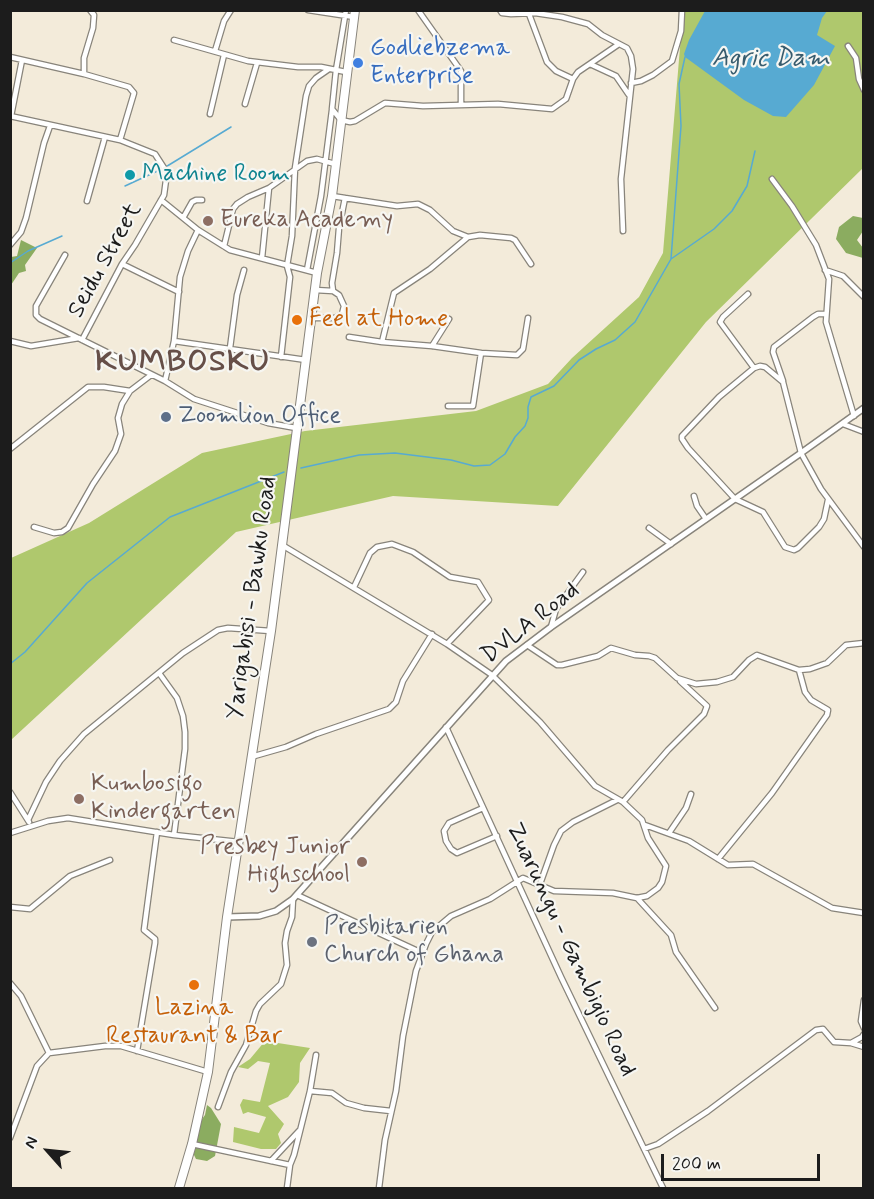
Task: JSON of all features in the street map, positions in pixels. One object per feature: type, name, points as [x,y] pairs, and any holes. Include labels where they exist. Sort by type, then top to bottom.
[{"type":"highway","name":"Yarigabisi - Bawku Road","points":[[179,1188],[192,1144],[208,1072],[227,917],[271,631],[317,273],[332,196],[354,14]]},
{"type":"street","points":[[84,74],[84,58],[93,28],[94,15],[90,10]]},
{"type":"street","points":[[215,51],[224,21],[231,10]]},
{"type":"street","points":[[308,10],[354,14]]},
{"type":"street","points":[[418,10],[461,71],[461,105]]},
{"type":"street","points":[[500,10],[502,13],[511,14],[562,16],[588,24],[602,35],[627,48],[633,69],[621,179],[623,231]]},
{"type":"street","points":[[631,84],[654,75],[672,61],[681,31],[682,10]]},
{"type":"street","points":[[308,270],[321,196],[345,13]]},
{"type":"street","points":[[529,14],[547,62],[556,71],[573,80]]},
{"type":"street","points":[[174,40],[257,63],[346,72]]},
{"type":"street","points":[[332,109],[341,120],[355,121],[385,104],[423,106],[498,104],[552,109],[566,99],[578,72],[619,44]]},
{"type":"street","points":[[848,46],[856,58],[859,79],[864,90]]},
{"type":"street","points":[[210,114],[224,55]]},
{"type":"street","points":[[10,57],[129,87],[134,93],[120,140]]},
{"type":"street","points":[[22,60],[11,116],[120,140],[151,152],[159,158],[164,168],[164,195],[161,200],[198,230],[237,252],[317,273]]},
{"type":"street","points":[[246,104],[257,63]]},
{"type":"street","points":[[590,64],[616,76],[629,96]]},
{"type":"street","points":[[281,357],[290,277],[287,266],[292,236],[296,168],[306,96],[309,86],[329,69]]},
{"type":"street","points":[[10,245],[21,232],[26,218],[50,126]]},
{"type":"street","points":[[87,201],[105,137]]},
{"type":"street","points":[[224,246],[234,207],[248,197],[269,188],[312,159],[335,165]]},
{"type":"street","points":[[772,179],[816,245],[829,279],[826,314],[828,330],[854,416]]},
{"type":"street","points":[[262,258],[269,188]]},
{"type":"street","points":[[332,196],[397,206],[418,204],[430,210],[453,231],[468,237]]},
{"type":"street","points":[[312,318],[335,318],[342,314],[344,306],[342,300],[333,291],[332,283],[345,198]]},
{"type":"street","name":"Seidu Street","points":[[80,339],[161,200]]},
{"type":"street","points":[[183,218],[192,202],[202,200]]},
{"type":"street","points":[[165,381],[174,341],[180,278],[188,251],[198,230]]},
{"type":"street","points":[[382,342],[394,293],[430,269],[468,237],[480,235],[511,238],[515,240],[531,264]]},
{"type":"street","points":[[65,255],[36,306],[36,315],[40,319],[165,381],[194,399],[222,410],[296,428]]},
{"type":"street","points":[[122,264],[179,292]]},
{"type":"street","points":[[825,269],[843,276],[864,297]]},
{"type":"street","points":[[230,348],[237,295],[244,270]]},
{"type":"street","points":[[315,290],[333,291]]},
{"type":"street","points":[[748,294],[720,322],[754,368]]},
{"type":"street","points":[[826,314],[813,317],[774,346],[773,351],[801,453],[828,500],[864,547]]},
{"type":"street","points":[[349,337],[517,356],[520,353],[528,318]]},
{"type":"street","points":[[432,345],[449,319]]},
{"type":"street","points":[[10,341],[31,346],[80,339]]},
{"type":"street","points":[[174,341],[306,360]]},
{"type":"street","points":[[448,406],[473,406],[481,353]]},
{"type":"street","points":[[783,382],[762,366],[754,368],[712,403],[682,436],[682,440],[735,499],[759,508],[763,512],[785,547],[794,550],[819,527],[824,519],[828,500]]},
{"type":"street","points":[[34,527],[54,533],[68,528],[115,451],[121,434],[118,418],[122,404],[130,391],[151,375]]},
{"type":"street","points":[[10,449],[88,387],[130,391]]},
{"type":"street","name":"DVLA Road","points":[[227,917],[259,916],[276,911],[295,897],[492,675],[526,645],[864,408]]},
{"type":"street","points":[[843,424],[864,432]]},
{"type":"street","points":[[694,496],[697,506],[706,519]]},
{"type":"street","points":[[650,528],[671,544]]},
{"type":"street","points":[[354,587],[370,553],[377,547],[392,544],[413,552],[445,575],[478,582],[489,600],[447,644]]},
{"type":"street","points":[[282,545],[432,634],[492,675],[540,722],[595,786],[623,802],[645,825],[689,841],[728,865],[753,864],[832,908],[864,913]]},
{"type":"street","points":[[551,627],[556,609],[583,572]]},
{"type":"street","points":[[28,820],[46,782],[60,761],[84,734],[200,640],[218,630],[228,628],[271,631]]},
{"type":"street","points":[[251,757],[286,747],[316,734],[389,709],[396,702],[403,681],[432,634]]},
{"type":"street","points":[[677,678],[696,684],[725,680],[736,675],[749,660],[757,655],[799,670],[810,669],[822,666],[842,651],[846,645],[864,644]]},
{"type":"street","points":[[526,645],[562,665],[598,656],[611,648],[635,655],[649,656],[655,658],[705,704],[706,710],[702,718],[668,750],[623,802]]},
{"type":"street","points":[[718,859],[772,793],[828,715],[828,710],[812,700],[805,692],[799,670]]},
{"type":"street","points":[[159,673],[177,698],[185,732],[185,749],[174,835]]},
{"type":"street","name":"Zuarungu - Gambigio Road","points":[[446,727],[561,977],[663,1188]]},
{"type":"street","points":[[10,792],[32,826]]},
{"type":"street","points":[[669,833],[686,808],[691,794]]},
{"type":"street","points":[[540,884],[561,831],[573,822],[617,800]]},
{"type":"street","points":[[483,808],[449,824],[444,831],[446,841],[451,849],[457,852],[497,836]]},
{"type":"street","points":[[10,833],[68,818],[174,835],[239,842]]},
{"type":"street","points":[[379,1188],[403,1036],[422,953],[432,932],[451,916],[525,879],[557,891],[617,894],[637,898],[647,896],[658,888],[666,872],[666,866],[648,838],[645,825]]},
{"type":"street","points":[[137,1050],[155,943],[155,939],[144,930],[157,832]]},
{"type":"street","points":[[10,907],[30,909],[70,876],[110,860]]},
{"type":"street","points":[[218,1107],[231,1072],[246,1045],[256,1011],[260,1004],[281,984],[287,965],[286,931],[295,897],[422,953]]},
{"type":"street","points":[[637,898],[671,935],[676,952],[715,1008]]},
{"type":"street","points":[[10,982],[21,996],[49,1053]]},
{"type":"street","points":[[864,1000],[861,1021],[864,1028]]},
{"type":"street","points":[[644,1149],[658,1144],[708,1111],[816,1030],[823,1029],[834,1042],[864,1047]]},
{"type":"street","points":[[850,1043],[864,1034]]},
{"type":"street","points":[[10,1137],[37,1066],[49,1053],[121,1046],[208,1072]]},
{"type":"street","points":[[287,1188],[290,1165],[310,1091],[316,1055]]},
{"type":"street","points":[[310,1091],[332,1094],[346,1103],[364,1108],[391,1111]]},
{"type":"street","points":[[272,1161],[300,1129]]},
{"type":"street","points":[[192,1144],[290,1165]]},
{"type":"green space","points":[[683,11],[863,11],[863,168],[706,322],[558,506],[393,496],[236,532],[11,740],[11,558],[89,523],[202,453],[305,431],[476,411],[548,384],[572,358],[639,297],[663,253]]},
{"type":"green space","points":[[853,216],[863,218],[863,231],[857,240],[863,248],[863,258],[846,253],[836,239],[839,227]]},
{"type":"green space","points":[[21,240],[37,248],[25,265],[26,271],[19,273],[11,285],[11,257],[17,256]]},
{"type":"green space","points":[[265,1041],[310,1048],[300,1063],[299,1082],[288,1097],[268,1106],[284,1124],[278,1134],[281,1143],[276,1149],[261,1149],[233,1142],[234,1127],[259,1133],[266,1117],[248,1112],[243,1114],[240,1105],[243,1099],[260,1102],[270,1063],[258,1061],[248,1069],[238,1067],[250,1059]]},
{"type":"green space","points":[[207,1105],[221,1124],[215,1156],[207,1161],[196,1159],[192,1151]]},
{"type":"water","name":"Agric Dam","points":[[705,11],[827,11],[822,18],[817,35],[835,46],[814,85],[786,117],[773,116],[744,100],[685,57],[689,40]]},
{"type":"waterway","points":[[301,468],[359,455],[395,453],[451,460],[474,466],[490,465],[505,454],[525,426],[531,397],[554,386],[579,360],[615,340],[635,322],[671,259],[681,126],[679,84],[685,57]]},
{"type":"waterway","points":[[125,186],[164,168],[231,127]]},
{"type":"waterway","points":[[671,259],[714,229],[732,211],[747,186],[755,151]]},
{"type":"waterway","points":[[10,263],[28,251],[62,236]]},
{"type":"waterway","points":[[10,664],[25,652],[87,583],[170,517],[284,472]]},
{"type":"place","name":"Godliebzema Enterprise","points":[[358,63]]},
{"type":"place","name":"Machine Room","points":[[130,175]]},
{"type":"place","name":"Eureka Academy","points":[[208,221]]},
{"type":"place","name":"Feel at Home","points":[[297,320]]},
{"type":"place","name":"Zoomlion Office","points":[[166,417]]},
{"type":"place","name":"Kumbosigo Kindergarten","points":[[79,799]]},
{"type":"place","name":"Presbey Junior Highschool","points":[[362,862]]},
{"type":"place","name":"Presbitarien Church of Ghana","points":[[312,942]]},
{"type":"place","name":"Lazina Restaurant & Bar","points":[[194,985]]},
{"type":"district","name":"KUMBOSKU","points":[[183,364]]}]
